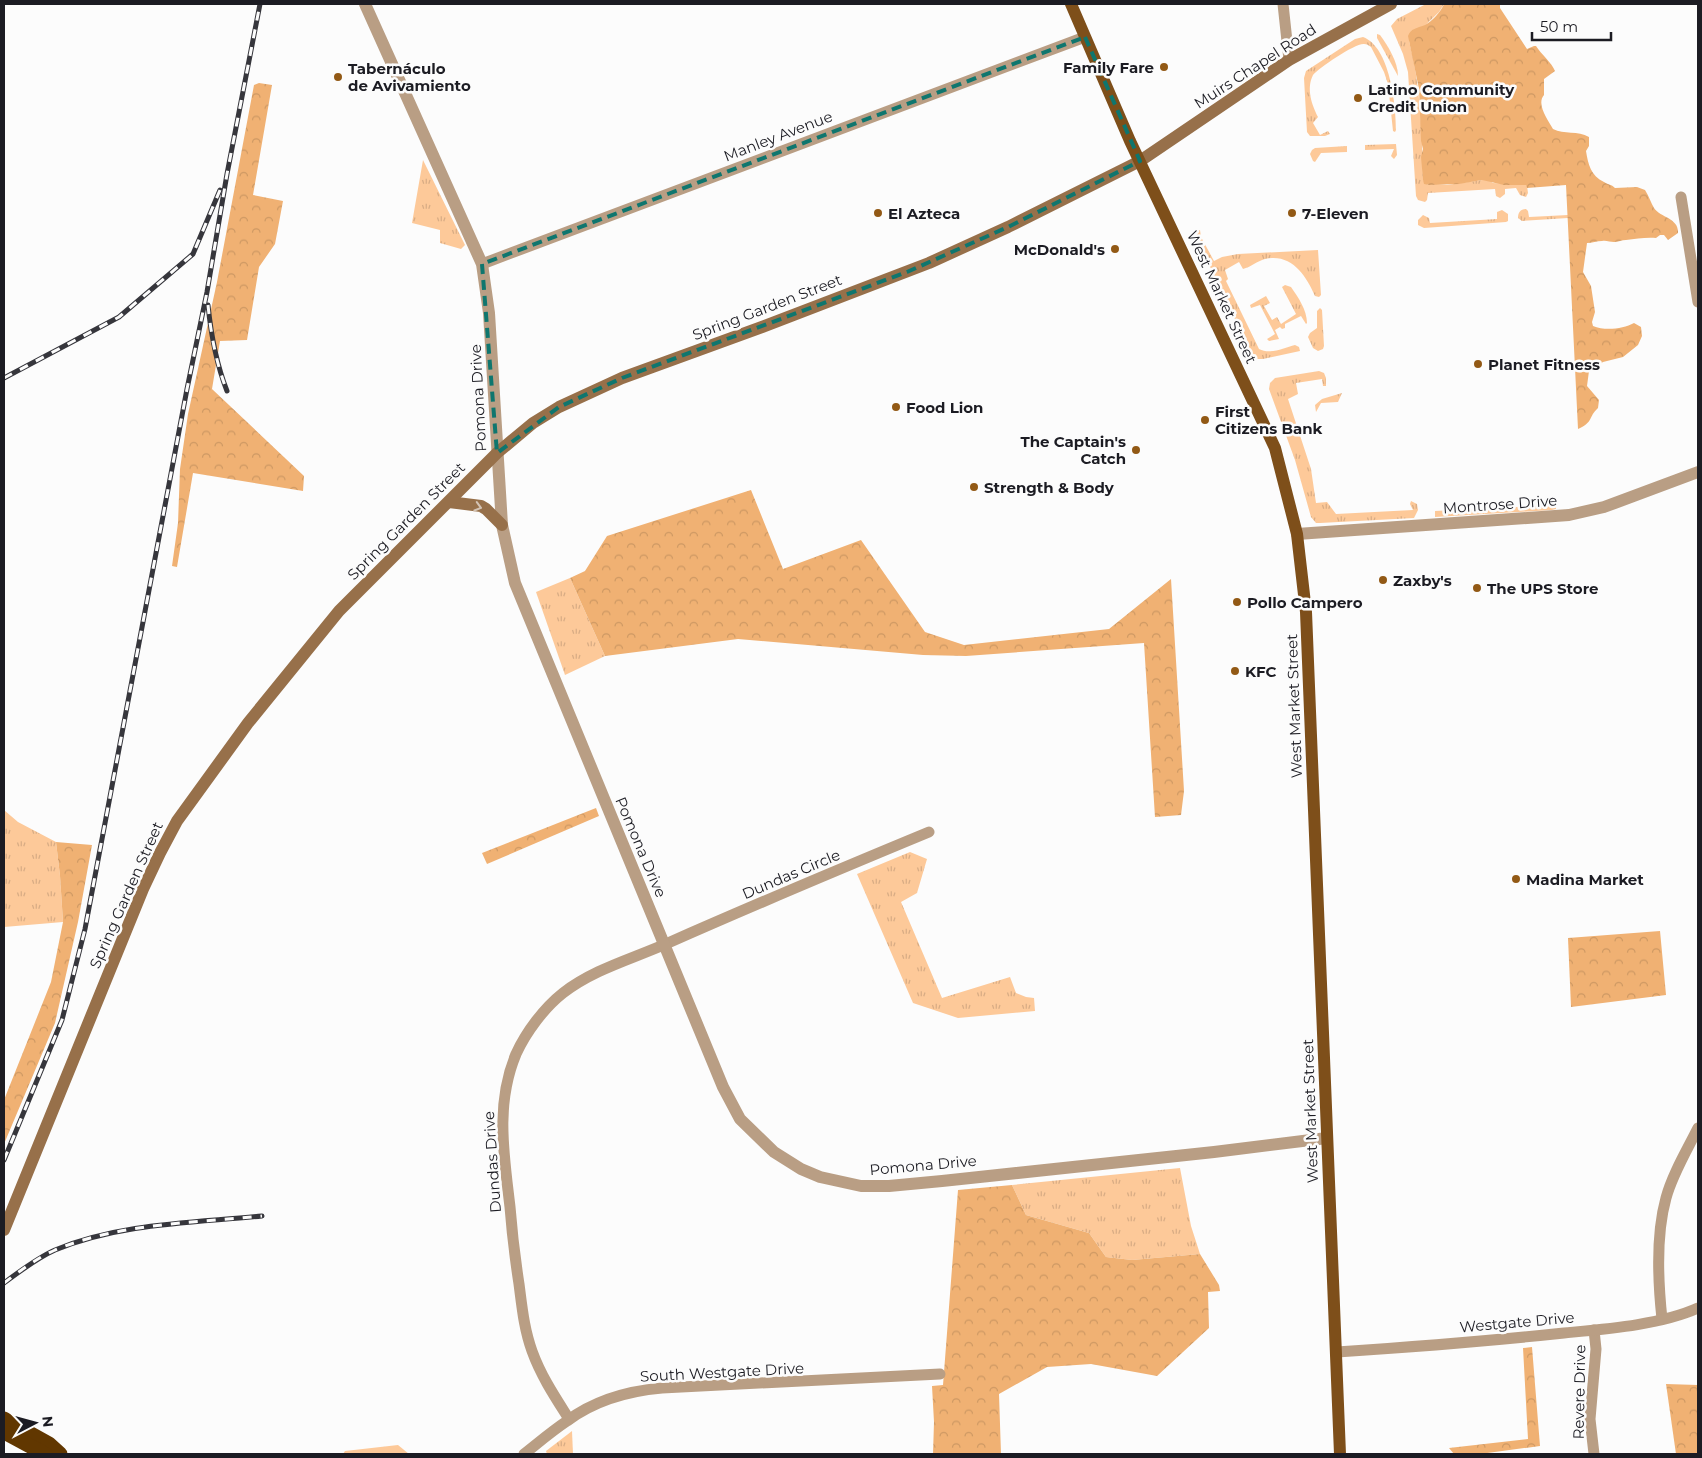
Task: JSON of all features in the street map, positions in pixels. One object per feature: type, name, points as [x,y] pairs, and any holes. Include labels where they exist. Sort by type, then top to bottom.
[{"type":"highway","points":[[4,1419],[49,1444],[60,1454]]},
{"type":"highway","points":[[4,1432],[45,1454]]},
{"type":"main road","name":"West Market Street","points":[[1071,4],[1140,161],[1275,448],[1297,534],[1306,612],[1340,1454]]},
{"type":"main road","name":"Muirs Chapel Road","points":[[1140,161],[1289,60],[1391,4]]},
{"type":"main road","name":"Spring Garden Street","points":[[4,1230],[143,889],[177,821],[248,723],[339,611],[497,453],[533,423],[559,407],[614,382],[929,263],[1008,227],[1140,161]]},
{"type":"main road","points":[[448,502],[481,506],[502,524]]},
{"type":"street","name":"Pomona Drive","points":[[365,4],[482,264],[489,313],[502,524],[510,563],[521,600],[723,1087],[740,1119],[774,1152],[802,1170],[820,1177],[852,1185],[889,1186],[1214,1152],[1327,1138]]},
{"type":"street","points":[[1283,4],[1289,60]]},
{"type":"street","name":"Manley Avenue","points":[[482,264],[1085,37]]},
{"type":"street","points":[[1681,198],[1698,302]]},
{"type":"street","name":"Montrose Drive","points":[[1297,534],[1569,515],[1604,507],[1698,472]]},
{"type":"street","name":"Dundas Circle","points":[[665,944],[757,903],[929,832]]},
{"type":"street","name":"Dundas Drive","points":[[569,1419],[552,1393],[538,1366],[525,1329],[514,1248],[504,1148],[503,1099],[510,1070],[517,1053],[530,1030],[562,994],[584,979],[665,944]]},
{"type":"street","points":[[1662,1319],[1660,1300],[1660,1226],[1666,1196],[1698,1128]]},
{"type":"street","name":"Westgate Drive","points":[[1337,1352],[1500,1340],[1594,1330],[1662,1319],[1698,1308]]},
{"type":"street","name":"Revere Drive","points":[[1594,1330],[1596,1349],[1590,1419],[1594,1454]]},
{"type":"street","name":"South Westgate Drive","points":[[524,1454],[569,1419],[592,1406],[612,1397],[649,1389],[940,1374]]},
{"type":"highlighted area","points":[[1085,37],[1140,161],[1008,227],[907,272],[622,378],[559,407],[497,453],[482,264]]},
{"type":"green space","points":[[1426,4],[1444,4],[1439,12],[1409,41],[1418,93],[1423,180],[1428,185],[1447,185],[1488,180],[1493,183],[1526,185],[1528,193],[1526,197],[1520,195],[1516,188],[1505,189],[1505,194],[1500,198],[1496,196],[1495,189],[1428,193],[1425,202],[1418,200],[1416,196],[1408,72],[1403,54],[1391,26],[1397,19]]},
{"type":"green space","points":[[1444,4],[1500,4],[1500,8],[1527,49],[1536,46],[1555,71],[1544,79],[1544,95],[1541,103],[1553,129],[1589,137],[1589,146],[1586,151],[1589,165],[1596,176],[1615,188],[1637,187],[1645,190],[1654,208],[1673,221],[1678,228],[1678,233],[1668,240],[1664,235],[1660,235],[1656,238],[1587,243],[1583,272],[1591,286],[1595,312],[1592,322],[1593,326],[1614,329],[1634,323],[1641,327],[1642,336],[1638,345],[1623,357],[1603,362],[1589,371],[1587,386],[1599,400],[1598,408],[1589,422],[1578,429],[1566,185],[1527,188],[1526,185],[1504,185],[1482,180],[1459,184],[1424,184],[1421,157],[1423,149],[1419,89],[1408,36],[1413,30],[1433,19]]},
{"type":"green space","points":[[1377,34],[1380,35],[1392,54],[1398,76],[1377,38]]},
{"type":"green space","points":[[1363,37],[1380,52],[1390,78],[1395,106],[1395,132],[1393,131],[1388,84],[1384,72],[1371,47],[1364,44],[1345,52],[1313,75],[1310,91],[1318,117],[1313,123],[1320,135],[1328,131],[1330,134],[1325,136],[1310,136],[1307,132],[1304,78],[1306,71],[1355,39]]},
{"type":"green space","points":[[259,83],[272,85],[253,195],[283,201],[275,244],[259,267],[247,340],[220,341],[212,389],[304,476],[303,491],[193,473],[177,567],[172,566],[178,523],[180,469],[188,414],[217,282],[254,85]]},
{"type":"green space","points":[[1396,144],[1397,155],[1394,159],[1391,156],[1394,149],[1365,150],[1365,145]]},
{"type":"green space","points":[[1347,146],[1347,152],[1321,153],[1315,162],[1310,154],[1315,148]]},
{"type":"green space","points":[[423,160],[465,245],[461,249],[440,243],[440,230],[412,223]]},
{"type":"green space","points":[[1526,209],[1529,217],[1568,215],[1568,218],[1522,221],[1518,218],[1518,214]]},
{"type":"green space","points":[[1502,210],[1508,214],[1508,221],[1506,222],[1424,228],[1418,225],[1418,220],[1423,215],[1429,218],[1430,223],[1497,219],[1497,212]]},
{"type":"green space","points":[[1200,230],[1201,237],[1214,261],[1222,257],[1238,254],[1318,250],[1321,295],[1319,297],[1315,296],[1302,273],[1283,259],[1265,259],[1243,269],[1239,262],[1225,270],[1228,279],[1226,281],[1259,349],[1272,351],[1295,345],[1299,347],[1300,351],[1263,359],[1258,359],[1252,355],[1194,233]]},
{"type":"green space","points":[[1285,285],[1291,287],[1299,299],[1304,309],[1307,323],[1301,316],[1285,324],[1285,328],[1282,329],[1280,327],[1275,330],[1279,339],[1269,341],[1267,339],[1275,334],[1260,305],[1251,308],[1250,305],[1266,296],[1270,303],[1264,306],[1272,320],[1277,317],[1281,324],[1296,314],[1282,287]]},
{"type":"green space","points":[[1320,308],[1322,310],[1324,346],[1323,349],[1318,351],[1313,348],[1308,337],[1317,328],[1317,311]]},
{"type":"green space","points":[[1319,371],[1324,373],[1326,386],[1323,386],[1322,379],[1296,383],[1298,394],[1288,399],[1311,469],[1316,503],[1327,502],[1336,514],[1413,510],[1410,504],[1411,501],[1417,504],[1418,510],[1414,518],[1316,523],[1311,517],[1295,460],[1269,389],[1270,383],[1275,378]]},
{"type":"green space","points":[[1342,393],[1338,402],[1321,403],[1316,412],[1315,405],[1322,399]]},
{"type":"green space","points":[[751,490],[783,569],[861,540],[925,632],[964,645],[1109,629],[1171,579],[1184,791],[1181,815],[1155,817],[1144,643],[966,656],[923,655],[738,639],[605,656],[570,578],[585,571],[607,536]]},
{"type":"green space","points":[[1556,503],[1556,509],[1552,510],[1435,517],[1435,511],[1536,506]]},
{"type":"green space","points":[[570,578],[605,656],[565,675],[536,592]]},
{"type":"green space","points":[[596,808],[599,816],[487,864],[482,853]]},
{"type":"green space","points":[[4,810],[18,822],[56,842],[63,922],[4,927]]},
{"type":"green space","points":[[56,842],[92,845],[78,922],[55,1023],[4,1144],[4,1100],[51,982],[63,922]]},
{"type":"green space","points":[[910,852],[927,859],[917,893],[901,902],[942,998],[1010,977],[1016,993],[1034,998],[1035,1011],[958,1018],[913,1003],[857,874]]},
{"type":"green space","points":[[1660,931],[1666,995],[1571,1007],[1568,938]]},
{"type":"green space","points":[[1180,1168],[1191,1226],[1200,1254],[1132,1260],[1106,1257],[1089,1233],[1026,1215],[1012,1185]]},
{"type":"green space","points":[[1012,1185],[1026,1215],[1089,1233],[1106,1257],[1132,1260],[1200,1254],[1219,1285],[1220,1291],[1208,1292],[1209,1328],[1157,1376],[1091,1364],[1047,1367],[999,1394],[1001,1454],[933,1454],[932,1386],[943,1385],[958,1190]]},
{"type":"green space","points":[[1532,1347],[1540,1446],[1480,1454],[1454,1454],[1449,1448],[1528,1439],[1523,1348]]},
{"type":"green space","points":[[1666,1384],[1698,1385],[1698,1454],[1676,1454]]},
{"type":"green space","points":[[572,1431],[573,1454],[547,1454],[546,1451]]},
{"type":"green space","points":[[398,1445],[409,1454],[343,1454],[345,1451]]},
{"type":"railway","points":[[4,1160],[62,1020],[85,929],[260,4]]},
{"type":"railway","points":[[4,378],[119,317],[193,254],[220,190]]},
{"type":"railway","points":[[208,305],[215,349],[227,391]]},
{"type":"railway","points":[[4,1283],[48,1253],[105,1234],[183,1223],[262,1216]]},
{"type":"place","name":"Family Fare","points":[[1164,67]]},
{"type":"place","name":"Tabernáculo de Avivamiento","points":[[338,77]]},
{"type":"place","name":"Latino Community Credit Union","points":[[1358,98]]},
{"type":"place","name":"El Azteca","points":[[878,213]]},
{"type":"place","name":"7-Eleven","points":[[1292,213]]},
{"type":"place","name":"McDonald's","points":[[1115,249]]},
{"type":"place","name":"Planet Fitness","points":[[1478,364]]},
{"type":"place","name":"Food Lion","points":[[896,407]]},
{"type":"place","name":"First Citizens Bank","points":[[1205,420]]},
{"type":"place","name":"The Captain's Catch","points":[[1136,450]]},
{"type":"place","name":"Strength & Body","points":[[974,487]]},
{"type":"place","name":"Zaxby's","points":[[1383,580]]},
{"type":"place","name":"The UPS Store","points":[[1477,588]]},
{"type":"place","name":"Pollo Campero","points":[[1237,602]]},
{"type":"place","name":"KFC","points":[[1235,671]]},
{"type":"place","name":"Madina Market","points":[[1516,879]]}]
